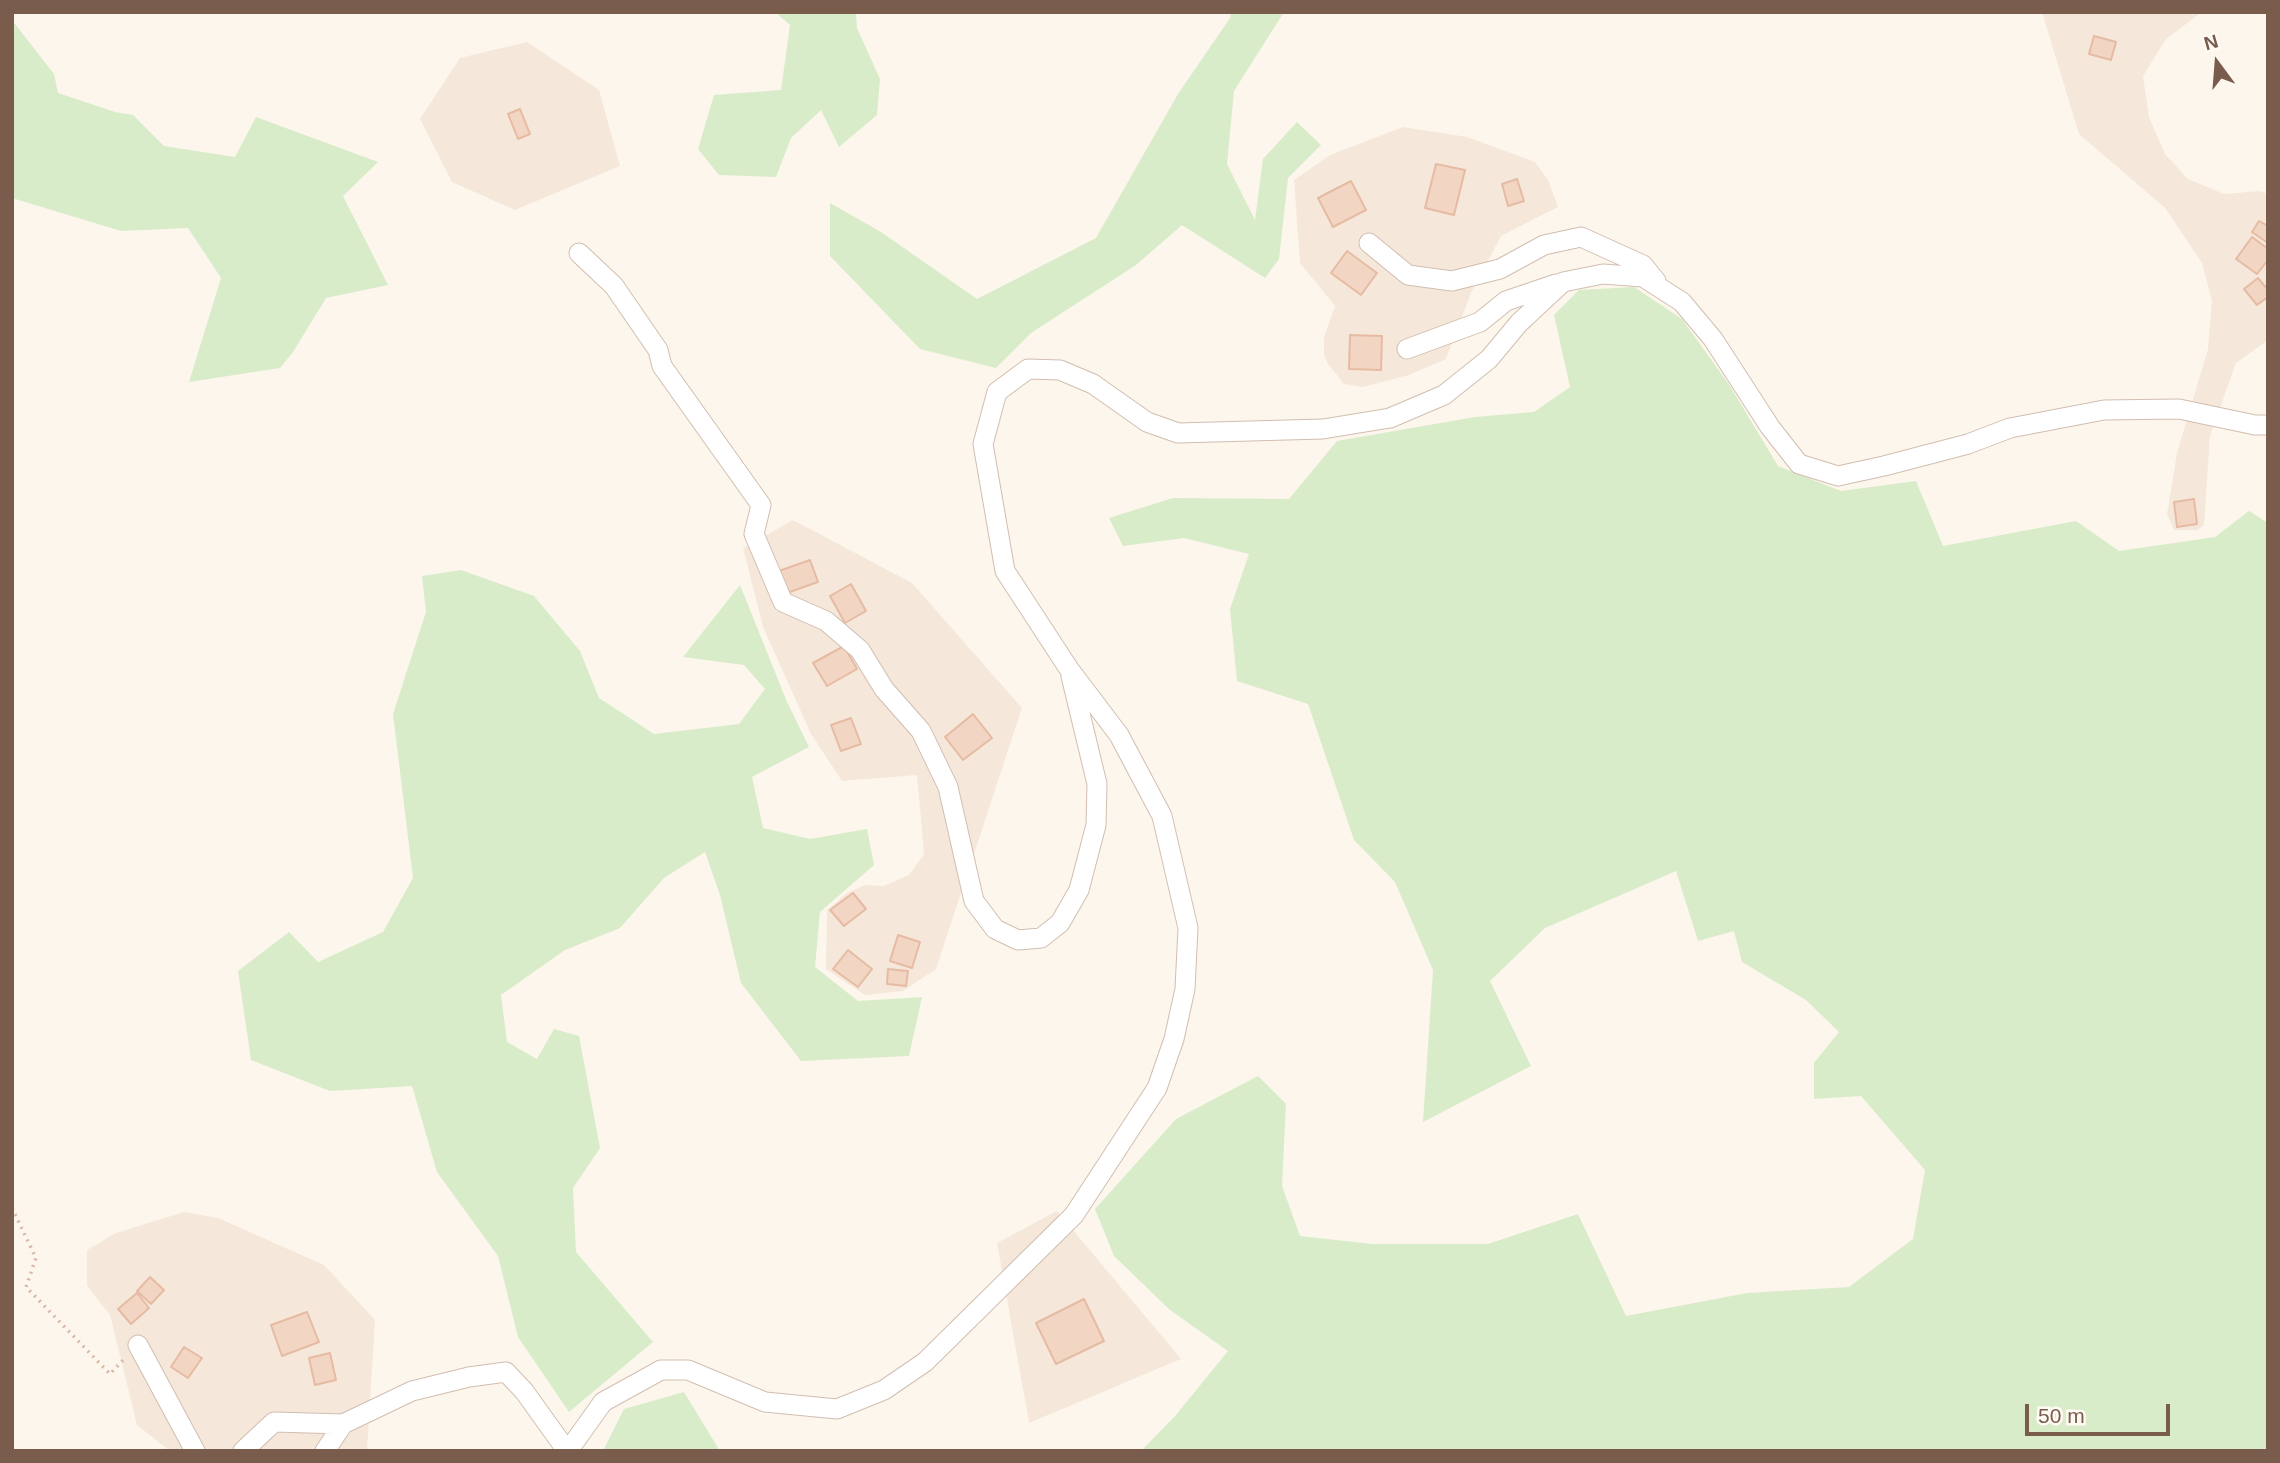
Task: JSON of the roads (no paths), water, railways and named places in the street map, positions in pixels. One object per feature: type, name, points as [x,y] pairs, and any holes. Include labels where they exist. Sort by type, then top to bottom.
[{"type":"street","points":[[1369,243],[1408,275],[1452,281],[1500,269],[1544,245],[1581,237],[1643,265],[1663,290]]},
{"type":"street","points":[[579,253],[614,286],[658,350],[662,366],[761,505],[754,534],[783,602],[826,621],[860,650],[884,689],[921,731],[948,787],[974,901],[995,929],[1018,940],[1041,938],[1060,923],[1079,890],[1096,825],[1097,784],[1069,669]]},
{"type":"street","points":[[1407,349],[1480,322],[1506,300],[1563,282],[1603,274],[1643,277],[1682,302],[1713,339],[1770,427],[1799,464],[1838,475],[1968,444],[2010,428],[2104,410],[2179,409],[2255,425],[2268,425]]},
{"type":"street","points":[[243,1451],[274,1422],[343,1424],[412,1391],[469,1377],[506,1372],[524,1391],[567,1451],[603,1402],[661,1370],[688,1370],[765,1402],[837,1409],[884,1390],[925,1362],[1074,1215],[1157,1088],[1174,1039],[1185,989],[1188,928],[1162,816],[1119,735],[1069,669],[1005,571],[983,444],[997,392],[1028,369],[1060,370],[1093,384],[1147,422],[1178,433],[1323,429],[1390,418],[1444,395],[1453,388],[1489,359],[1519,323],[1563,282]]},
{"type":"street","points":[[138,1345],[195,1451]]},
{"type":"street","points":[[325,1451],[343,1424]]}]
